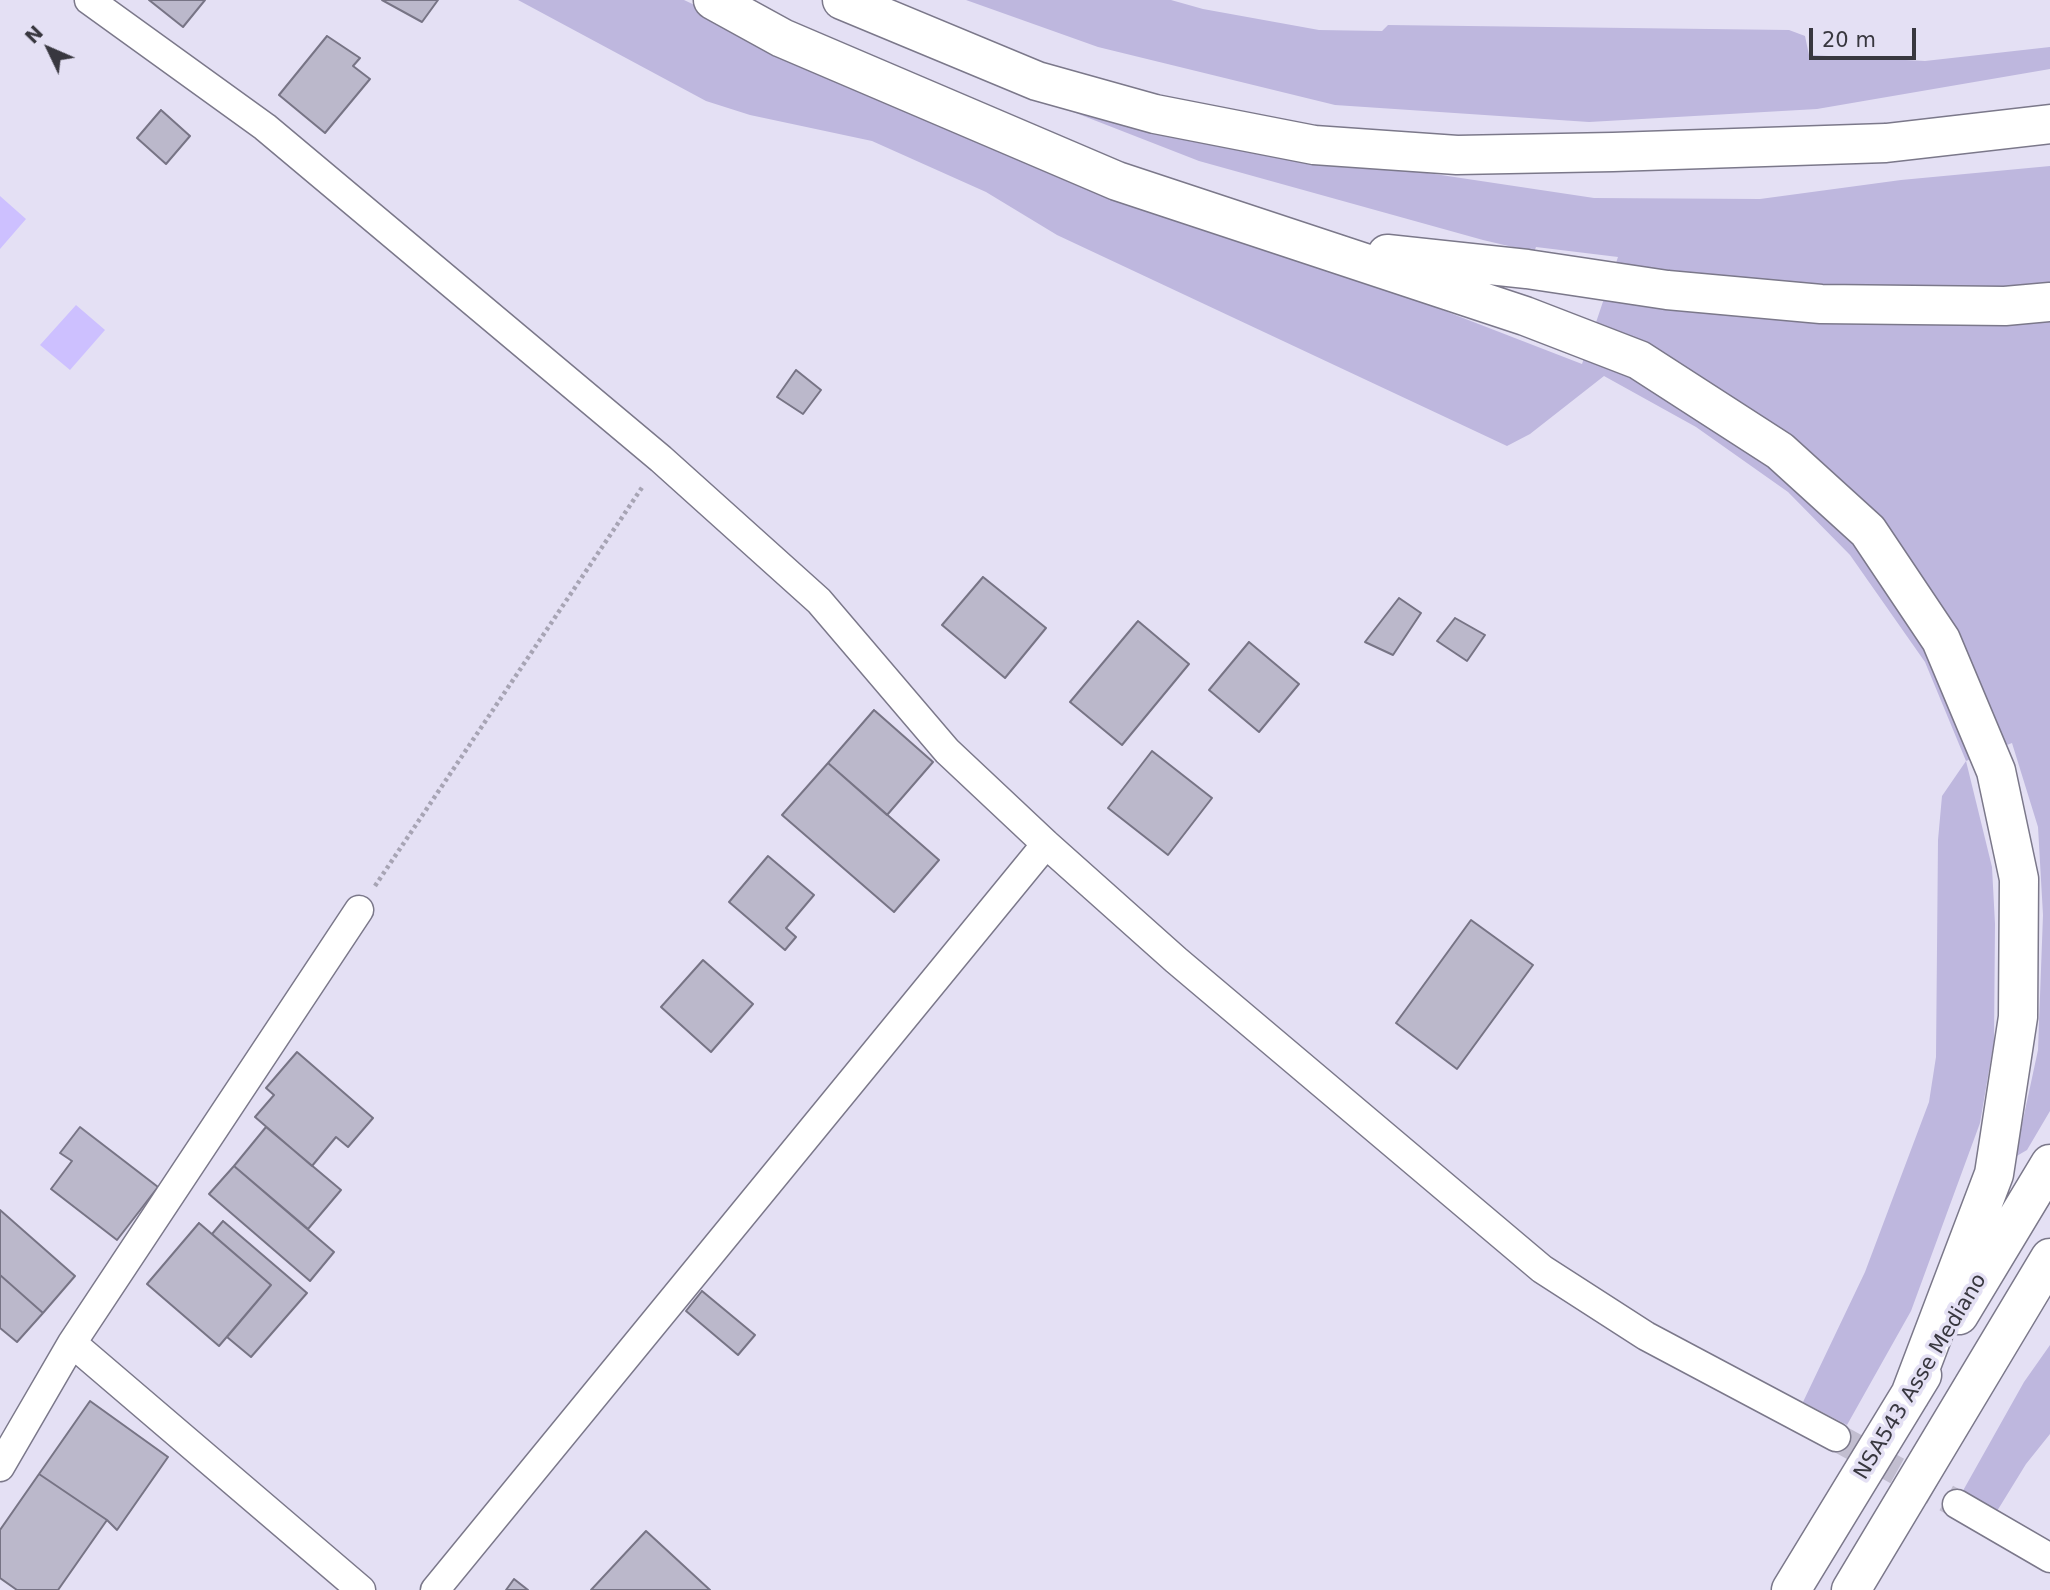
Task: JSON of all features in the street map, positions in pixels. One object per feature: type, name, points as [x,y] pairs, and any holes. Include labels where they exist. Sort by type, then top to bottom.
[{"type":"highway","points":[[713,0],[782,38],[1117,181],[1525,316],[1639,360],[1780,450],[1868,531],[1941,640],[1996,771],[2019,880],[2018,1017],[1994,1174],[1910,1395]]},
{"type":"highway","points":[[842,0],[1037,81],[1155,114],[1314,145],[1457,155],[1626,152],[1886,143],[2050,124]]},
{"type":"highway","points":[[1308,246],[1527,269],[1667,290],[1821,304],[2005,306],[2050,302]]},
{"type":"highway","name":"NSA543 Asse Mediano","points":[[1791,1590],[2050,1164]]},
{"type":"highway","points":[[1851,1590],[2050,1258]]},
{"type":"highway","points":[[1968,1396],[2050,1306]]},
{"type":"street","points":[[89,0],[265,127],[661,459],[819,601],[947,751],[1046,844],[1176,960],[1542,1269],[1646,1336],[1836,1437]]},
{"type":"street","points":[[435,1590],[1046,844]]},
{"type":"street","points":[[0,1467],[72,1343],[359,910]]},
{"type":"street","points":[[72,1343],[361,1590]]},
{"type":"street","points":[[1957,1504],[2050,1558]]},
{"type":"path","points":[[359,910],[661,459]]},
{"type":"shaded area","points":[[518,0],[684,0],[879,92],[1582,364],[1618,257],[1536,247],[1534,252],[1199,161],[927,55],[1401,169],[1594,198],[1760,199],[1901,180],[2050,166],[2050,1111],[2027,1150],[2015,1157],[2038,1050],[2043,915],[2038,827],[2012,743],[1966,761],[1925,662],[1850,555],[1788,492],[1696,427],[1604,376],[1530,434],[1507,446],[1057,235],[986,192],[872,141],[750,115],[706,101]]},
{"type":"shaded area","points":[[966,0],[1171,0],[1203,9],[1319,30],[1382,31],[1388,25],[1789,30],[1805,36],[1809,55],[1925,61],[2050,47],[2050,69],[1817,109],[1589,122],[1335,105],[1098,47]]},
{"type":"shaded area","points":[[0,196],[26,219],[0,249]]},
{"type":"shaded area","points":[[76,305],[105,330],[70,370],[40,345]]},
{"type":"shaded area","points":[[1966,761],[1992,867],[1995,924],[1994,1041],[1980,1123],[1911,1311],[1847,1425],[1803,1402],[1865,1272],[1929,1102],[1936,1057],[1938,840],[1942,796]]},
{"type":"shaded area","points":[[2050,1345],[2050,1434],[2026,1464],[1994,1516],[1960,1496],[2024,1382]]},
{"type":"building","points":[[149,0],[205,0],[183,27]]},
{"type":"building","points":[[382,0],[438,0],[422,22]]},
{"type":"building","points":[[327,36],[360,58],[353,66],[370,79],[325,133],[279,95]]},
{"type":"building","points":[[161,110],[190,136],[166,164],[137,138]]},
{"type":"building","points":[[796,370],[821,390],[803,414],[777,397]]},
{"type":"building","points":[[983,577],[1046,628],[1005,678],[942,625]]},
{"type":"building","points":[[1399,598],[1421,613],[1393,655],[1365,642]]},
{"type":"building","points":[[1455,618],[1485,635],[1467,661],[1437,641]]},
{"type":"building","points":[[1138,621],[1189,664],[1122,745],[1070,702]]},
{"type":"building","points":[[1249,642],[1299,684],[1259,732],[1209,690]]},
{"type":"building","points":[[874,710],[933,762],[887,815],[828,763]]},
{"type":"building","points":[[1152,751],[1212,798],[1168,855],[1108,808]]},
{"type":"building","points":[[828,763],[939,860],[894,912],[782,815]]},
{"type":"building","points":[[768,856],[814,895],[786,928],[796,937],[785,950],[729,902]]},
{"type":"building","points":[[1471,920],[1533,965],[1457,1069],[1396,1023]]},
{"type":"building","points":[[703,960],[753,1004],[711,1052],[661,1007]]},
{"type":"building","points":[[297,1052],[373,1118],[348,1147],[336,1137],[312,1166],[255,1117],[274,1095],[266,1088]]},
{"type":"building","points":[[80,1127],[158,1187],[117,1240],[51,1189],[72,1161],[60,1153]]},
{"type":"building","points":[[266,1127],[341,1190],[308,1229],[234,1166]]},
{"type":"building","points":[[234,1166],[334,1252],[310,1281],[209,1194]]},
{"type":"building","points":[[0,1210],[75,1276],[43,1313],[0,1275]]},
{"type":"building","points":[[223,1221],[307,1293],[251,1357],[227,1337],[271,1285],[212,1234]]},
{"type":"building","points":[[199,1223],[271,1285],[219,1346],[147,1284]]},
{"type":"building","points":[[0,1275],[43,1313],[17,1342],[0,1328]]},
{"type":"building","points":[[702,1291],[755,1335],[738,1355],[686,1311]]},
{"type":"building","points":[[90,1401],[168,1457],[117,1530],[107,1520],[39,1474]]},
{"type":"building","points":[[39,1474],[107,1520],[58,1590],[17,1590],[0,1578],[0,1530]]},
{"type":"building","points":[[646,1531],[710,1590],[591,1590]]},
{"type":"building","points":[[514,1579],[528,1590],[506,1590]]},
{"type":"tunnel","points":[[1836,1437],[1957,1504]]}]
